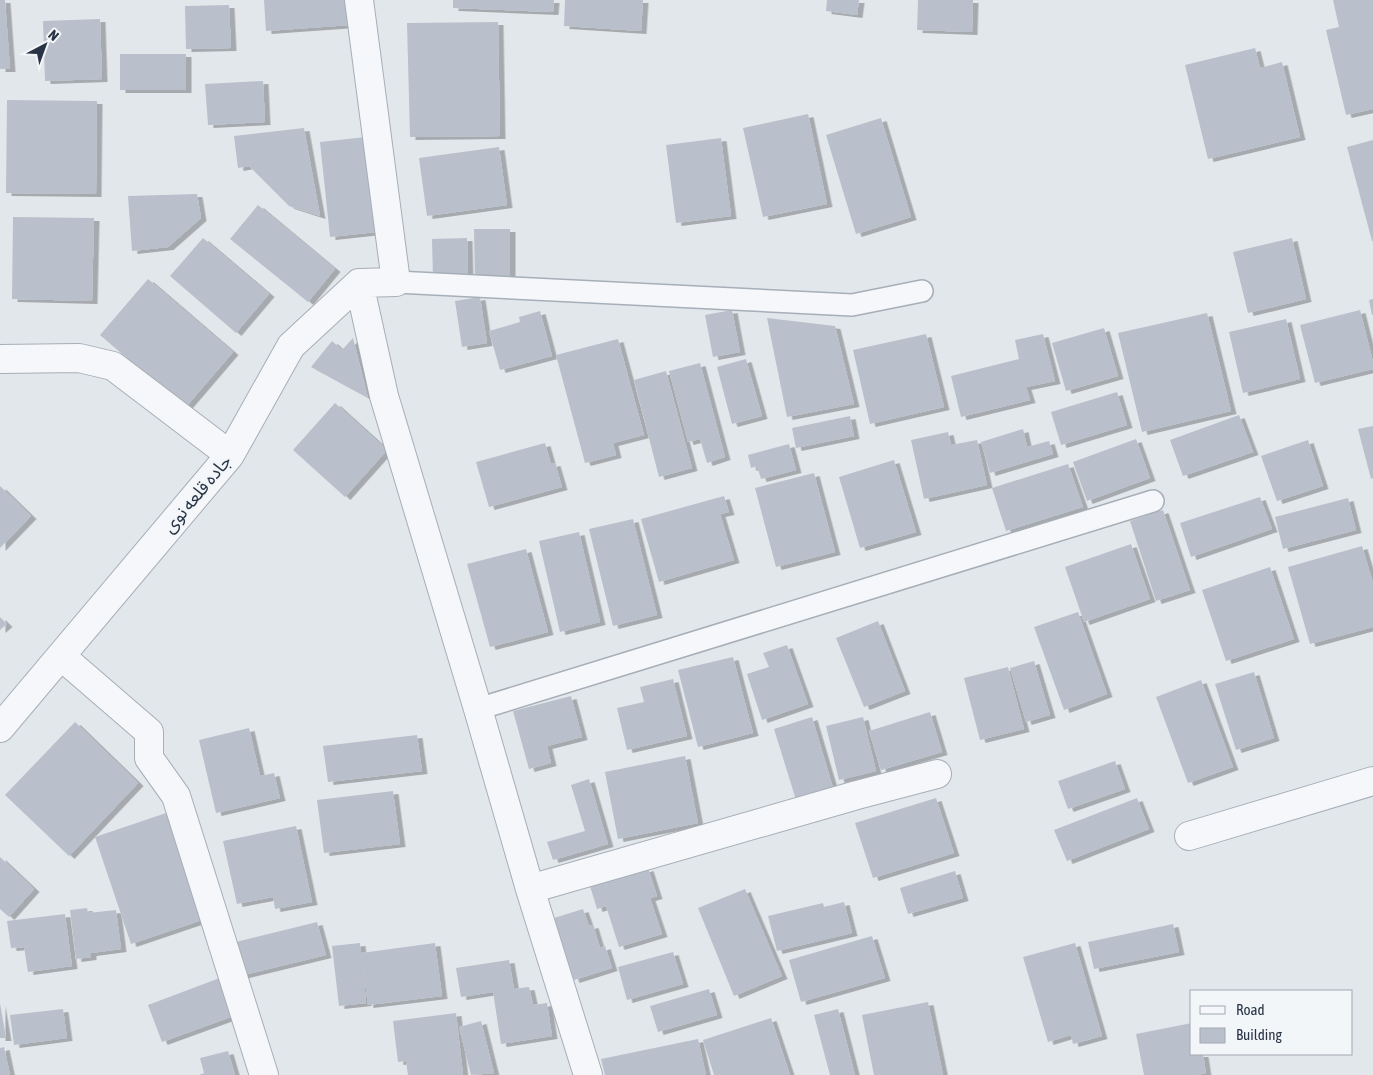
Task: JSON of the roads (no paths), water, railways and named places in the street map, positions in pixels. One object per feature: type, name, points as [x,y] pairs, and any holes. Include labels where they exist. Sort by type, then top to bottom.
[{"type":"street","points":[[359,0],[396,282],[359,283],[384,396],[478,708],[530,889],[588,1075]]},
{"type":"street","name":"جاده قلعه نوی","points":[[0,728],[230,455],[291,346],[359,283]]},
{"type":"street","points":[[0,360],[79,358],[113,366],[230,455]]},
{"type":"street","points":[[60,656],[149,732],[149,758],[176,796],[264,1075]]},
{"type":"street","points":[[530,889],[857,795],[937,774]]},
{"type":"street","points":[[1189,836],[1373,781]]},
{"type":"lane","points":[[396,282],[852,305],[922,291]]},
{"type":"lane","points":[[478,708],[1153,501]]}]
